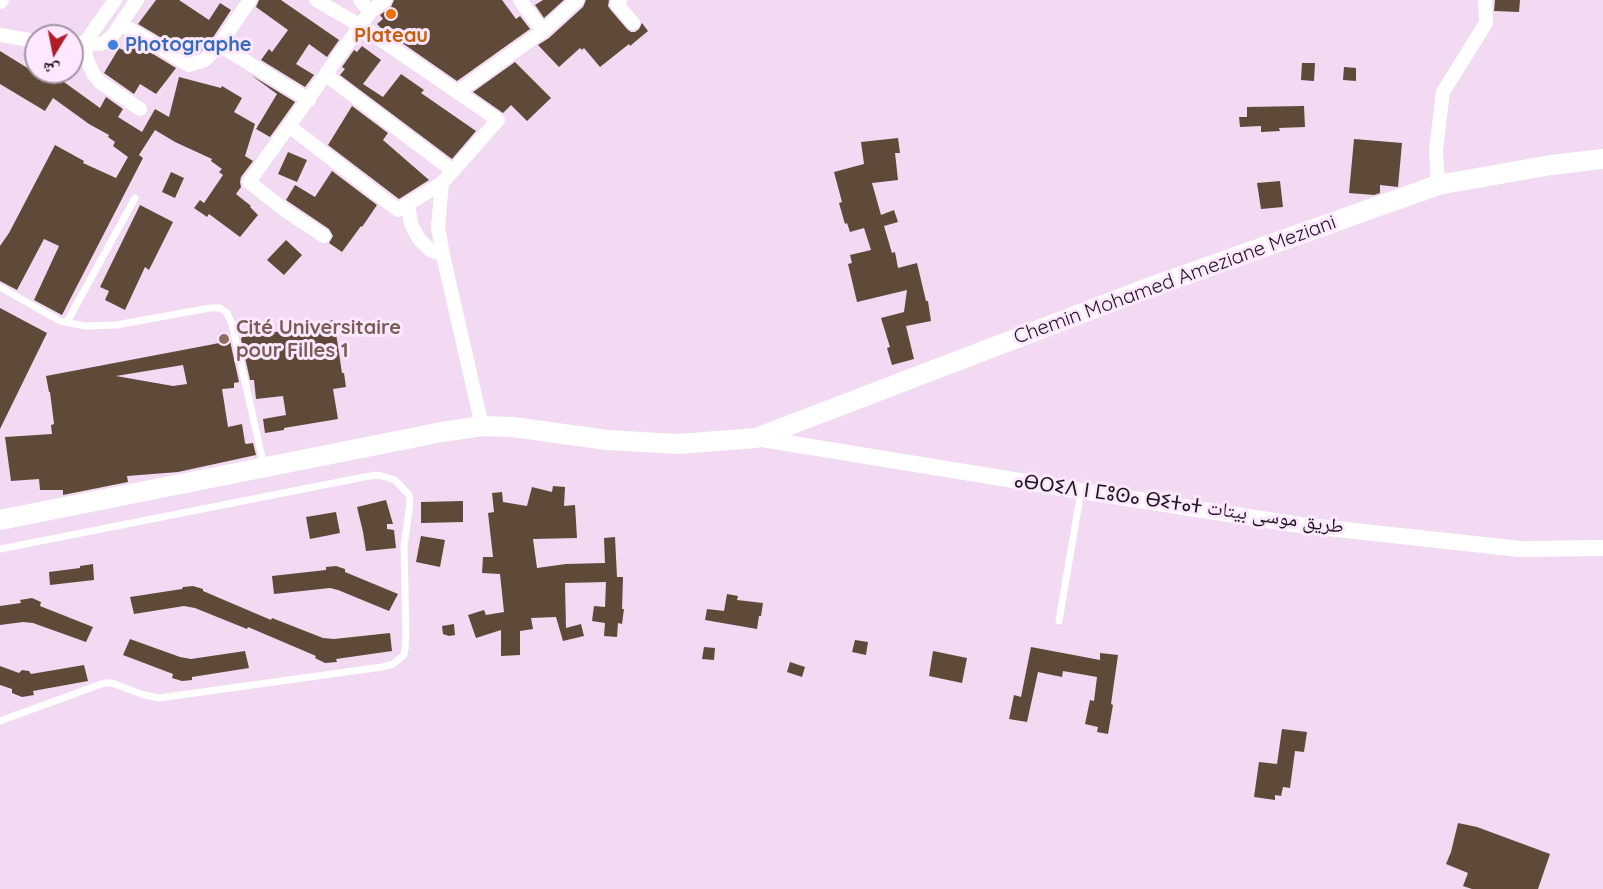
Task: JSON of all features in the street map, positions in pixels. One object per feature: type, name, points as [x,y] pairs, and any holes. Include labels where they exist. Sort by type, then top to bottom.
[{"type":"main road","name":"Chemin Mohamed Ameziane Meziani","points":[[0,519],[264,466],[482,426],[513,427],[607,440],[678,444],[756,438],[1140,291],[1438,185],[1551,165],[1603,159]]},
{"type":"street","points":[[84,37],[115,0]]},
{"type":"street","points":[[84,44],[100,44],[109,39],[137,0]]},
{"type":"street","points":[[121,24],[189,65],[205,60],[219,45],[250,0]]},
{"type":"street","points":[[290,126],[398,210],[442,183],[498,120],[361,26],[316,0]]},
{"type":"street","points":[[360,0],[370,12]]},
{"type":"street","points":[[324,236],[286,211],[249,182],[370,12],[385,0]]},
{"type":"street","points":[[520,0],[543,31]]},
{"type":"street","points":[[458,92],[543,31],[577,0]]},
{"type":"street","points":[[620,0],[617,4],[633,23]]},
{"type":"street","points":[[1438,185],[1436,150],[1443,92],[1486,23],[1485,0]]},
{"type":"street","points":[[0,35],[24,39]]},
{"type":"street","points":[[219,45],[309,100]]},
{"type":"street","points":[[84,56],[100,82],[140,109]]},
{"type":"street","points":[[326,75],[453,171]]},
{"type":"street","points":[[442,183],[438,227],[482,426]]},
{"type":"street","points":[[408,204],[411,224],[419,239],[430,250],[443,255]]},
{"type":"street","name":"ⴰⴱⵔⵉⴷ ⵏ ⵎⵓⵙⴰ ⴱⵉⵜⴰⵜ طريق موسى بيتات","points":[[756,438],[1300,525],[1520,549],[1603,548]]},
{"type":"lane","points":[[67,322],[135,198]]},
{"type":"lane","points":[[0,287],[60,321],[85,326],[116,325],[220,308],[227,313],[232,324],[264,466]]},
{"type":"lane","points":[[0,549],[378,475],[395,480],[409,495],[410,502],[404,547],[405,649],[404,655],[393,664],[159,698],[104,682],[0,722]]},
{"type":"lane","points":[[1059,621],[1081,491]]},
{"type":"building","points":[[156,0],[179,0],[209,20],[220,3],[231,10],[212,39],[200,52],[194,54],[189,51],[187,53],[138,24]]},
{"type":"building","points":[[259,0],[281,0],[339,40],[327,57],[309,44],[296,64],[314,75],[305,87],[261,60],[269,49],[272,52],[288,30],[256,7]]},
{"type":"building","points":[[394,0],[502,0],[516,19],[520,16],[530,29],[457,81],[377,24],[383,19],[380,15],[391,7]]},
{"type":"building","points":[[543,0],[564,0],[544,18],[535,5]]},
{"type":"building","points":[[586,0],[609,0],[608,6],[627,29],[635,32],[642,23],[648,31],[600,67],[584,48],[582,50],[580,48],[559,67],[538,45],[583,7]]},
{"type":"building","points":[[1495,0],[1520,0],[1519,12],[1494,11]]},
{"type":"building","points":[[130,40],[176,68],[156,94],[140,84],[134,94],[104,73],[119,48],[123,50]]},
{"type":"building","points":[[362,46],[381,60],[363,84],[383,97],[401,74],[424,90],[421,93],[476,131],[452,159],[340,75],[345,69],[342,67],[354,50],[357,52]]},
{"type":"building","points":[[0,51],[24,66],[24,84],[67,84],[100,108],[106,97],[123,109],[118,117],[142,132],[155,109],[169,117],[179,77],[221,88],[222,86],[242,98],[234,112],[255,124],[245,156],[253,161],[241,177],[241,187],[236,194],[258,215],[240,237],[209,214],[207,217],[194,208],[200,200],[204,203],[223,175],[219,172],[222,169],[211,161],[212,159],[155,130],[139,155],[143,158],[62,315],[34,300],[59,246],[44,239],[17,290],[0,281],[0,246],[55,145],[84,161],[83,163],[116,178],[128,157],[113,146],[115,142],[108,137],[109,135],[89,124],[53,98],[45,111],[0,84]]},
{"type":"building","points":[[515,62],[551,98],[527,121],[511,105],[503,113],[473,92]]},
{"type":"building","points":[[1302,63],[1315,63],[1314,81],[1301,80]]},
{"type":"building","points":[[1344,67],[1356,68],[1356,81],[1343,80]]},
{"type":"building","points":[[251,75],[295,102],[270,137],[256,129],[277,94]]},
{"type":"building","points":[[352,106],[388,133],[383,140],[429,180],[399,199],[328,145]]},
{"type":"building","points":[[1304,106],[1305,127],[1279,128],[1280,131],[1261,132],[1261,126],[1240,127],[1239,117],[1247,117],[1247,107]]},
{"type":"building","points":[[898,138],[900,153],[895,153],[898,180],[872,183],[881,215],[894,210],[898,222],[884,226],[892,253],[895,252],[898,268],[917,263],[931,321],[906,326],[914,359],[892,365],[887,348],[890,347],[881,318],[904,312],[907,290],[857,302],[848,264],[852,263],[850,255],[871,250],[864,228],[850,232],[847,223],[845,224],[834,172],[864,164],[861,142]]},
{"type":"building","points":[[1354,139],[1402,143],[1398,187],[1380,185],[1380,193],[1374,195],[1349,193]]},
{"type":"building","points":[[288,152],[307,160],[297,182],[278,174]]},
{"type":"building","points":[[332,171],[377,205],[342,252],[329,243],[333,236],[329,229],[286,200],[295,185],[315,197]]},
{"type":"building","points":[[171,172],[184,178],[175,198],[162,192]]},
{"type":"building","points":[[1280,181],[1283,207],[1261,209],[1257,183]]},
{"type":"building","points":[[140,205],[173,222],[149,270],[145,267],[125,310],[105,300],[109,291],[100,287]]},
{"type":"building","points":[[286,240],[302,255],[284,275],[267,260]]},
{"type":"building","points":[[0,308],[47,333],[0,429]]},
{"type":"building","points":[[334,320],[346,387],[333,389],[338,419],[265,433],[263,419],[286,415],[283,396],[256,399],[254,380],[250,380],[242,337]]},
{"type":"building","points":[[230,341],[239,382],[234,383],[234,388],[222,389],[228,427],[242,424],[245,443],[253,443],[256,455],[178,472],[127,476],[128,482],[63,495],[63,490],[40,490],[39,479],[11,481],[5,437],[52,434],[51,425],[54,424],[46,376]],"holes":[[[183,365],[187,384],[173,386],[116,376]]]},
{"type":"building","points":[[553,486],[565,487],[564,506],[575,505],[577,538],[533,539],[537,568],[566,564],[605,563],[604,538],[615,537],[617,577],[623,577],[622,624],[618,623],[617,637],[604,636],[605,623],[592,621],[594,606],[605,607],[606,582],[565,583],[566,628],[581,624],[584,636],[563,641],[556,617],[531,618],[533,629],[520,631],[520,655],[501,656],[501,630],[476,638],[468,615],[484,610],[486,615],[504,612],[500,574],[482,573],[483,557],[493,557],[488,513],[494,512],[492,493],[502,492],[503,502],[527,506],[532,487],[552,492]]},
{"type":"building","points":[[386,500],[393,524],[387,524],[387,529],[394,530],[396,548],[366,551],[357,507]]},
{"type":"building","points":[[463,501],[463,522],[421,523],[421,502]]},
{"type":"building","points":[[336,512],[340,533],[310,539],[306,517]]},
{"type":"building","points":[[421,536],[445,540],[440,567],[416,562]]},
{"type":"building","points":[[93,564],[94,580],[50,585],[49,572]]},
{"type":"building","points":[[336,566],[398,594],[389,611],[330,588],[274,594],[272,576],[326,570],[326,567]]},
{"type":"building","points":[[193,586],[271,620],[272,618],[323,638],[334,639],[390,633],[392,651],[336,659],[337,662],[325,663],[315,658],[316,656],[248,627],[247,629],[195,608],[184,606],[134,614],[130,597]]},
{"type":"building","points":[[727,594],[738,596],[737,600],[763,603],[757,629],[705,620],[707,609],[724,611]]},
{"type":"building","points":[[32,598],[41,602],[40,606],[93,627],[86,642],[33,623],[0,625],[0,606],[21,603],[20,600]]},
{"type":"building","points":[[454,624],[455,635],[443,634],[442,626]]},
{"type":"building","points":[[130,639],[191,659],[245,651],[249,668],[192,677],[192,680],[182,681],[172,678],[173,674],[123,655]]},
{"type":"building","points":[[855,640],[868,642],[866,655],[852,652]]},
{"type":"building","points":[[704,647],[715,648],[714,660],[702,659]]},
{"type":"building","points":[[1031,647],[1100,660],[1100,653],[1118,655],[1108,734],[1097,732],[1098,727],[1085,724],[1090,700],[1094,701],[1097,677],[1063,671],[1062,677],[1038,672],[1027,722],[1009,719],[1014,695],[1021,697]]},
{"type":"building","points":[[933,651],[967,658],[962,683],[929,676]]},
{"type":"building","points":[[790,662],[805,667],[802,677],[787,672]]},
{"type":"building","points":[[84,665],[88,681],[33,691],[34,695],[22,697],[12,693],[12,689],[0,685],[0,666],[19,673],[22,670],[29,671],[31,674]]},
{"type":"building","points":[[1282,729],[1307,732],[1304,752],[1295,751],[1290,788],[1283,787],[1281,796],[1275,795],[1275,800],[1254,797],[1259,762],[1277,764]]},
{"type":"building","points":[[1458,823],[1477,827],[1550,854],[1538,889],[1472,889],[1463,886],[1468,873],[1446,864]]},
{"type":"place","name":"Plateau","points":[[391,14]]},
{"type":"place","name":"Photographe","points":[[113,45]]},
{"type":"place","name":"Cité Universitaire pour Filles 1","points":[[224,339]]}]
